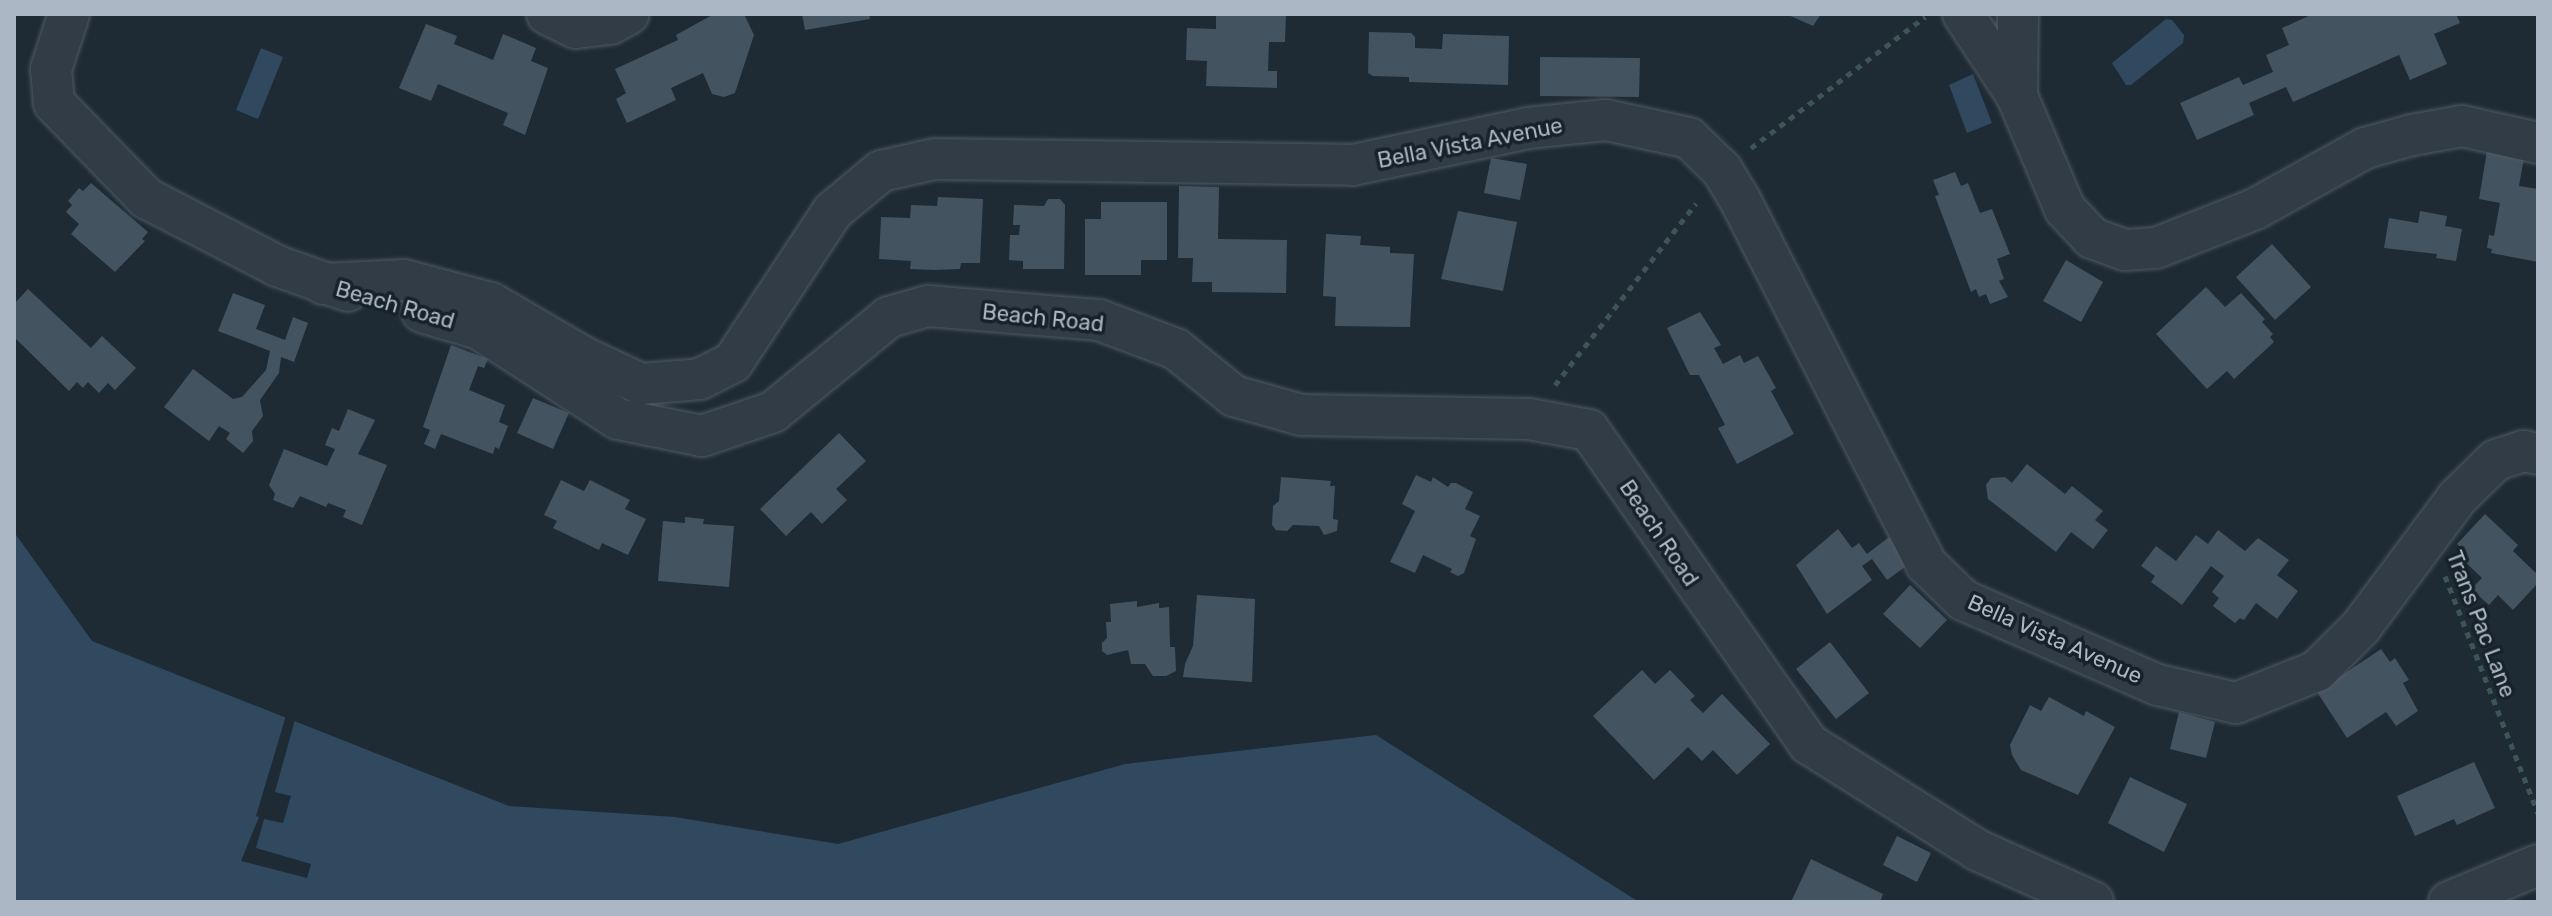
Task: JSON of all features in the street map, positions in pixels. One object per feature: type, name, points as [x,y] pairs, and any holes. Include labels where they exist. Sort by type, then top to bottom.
[{"type":"street","name":"Beach Road","points":[[69,14],[51,69],[54,103],[146,198],[277,266],[323,284],[479,329],[618,419],[702,436],[773,412],[889,317],[928,306],[1099,320],[1176,349],[1234,396],[1301,415],[1529,419],[1589,430],[1809,744],[1977,850],[2093,902]]},
{"type":"street","points":[[547,14],[576,28],[610,24],[629,14]]},
{"type":"street","points":[[1963,14],[2017,96],[2065,209],[2092,238],[2125,250],[2156,248],[2255,209],[2365,148],[2412,135],[2462,126],[2538,143]]},
{"type":"street","points":[[2017,96],[2018,14]]},
{"type":"street","name":"Bella Vista Avenue","points":[[323,284],[404,280],[491,303],[585,358],[641,384],[700,379],[733,362],[833,211],[881,171],[935,159],[1353,165],[1528,128],[1606,120],[1689,138],[1722,170],[1926,564],[1963,600],[2158,685],[2236,703],[2317,671],[2361,627],[2457,498],[2496,460],[2524,451],[2538,454]]},
{"type":"street","points":[[2449,902],[2538,865]]},
{"type":"path","name":"Trans Pac Lane","points":[[2429,535],[2538,813]]},
{"type":"water","points":[[2166,19],[2172,20],[2184,35],[2183,43],[2131,85],[2126,85],[2112,63]]},
{"type":"water","points":[[261,48],[283,57],[258,119],[236,110]]},
{"type":"water","points":[[1973,74],[1992,123],[1967,133],[1949,85]]},
{"type":"water","points":[[14,532],[92,641],[509,806],[675,817],[838,844],[1125,764],[1376,735],[1639,902],[14,902]]},
{"type":"pier","points":[[287,712],[296,716],[275,792],[291,796],[283,823],[264,819],[256,848],[311,864],[307,878],[241,861],[259,817],[256,816]]},
{"type":"building","points":[[714,14],[744,14],[754,35],[735,93],[724,97],[712,94],[703,73],[671,88],[676,100],[627,123],[616,99],[626,93],[615,69],[678,40],[676,35]]},
{"type":"building","points":[[802,14],[869,14],[870,19],[805,30]]},
{"type":"building","points":[[1216,14],[1286,14],[1285,42],[1269,42],[1268,71],[1277,71],[1277,88],[1206,86],[1207,61],[1186,60],[1187,28],[1216,29]]},
{"type":"building","points":[[1786,14],[1821,14],[1813,26]]},
{"type":"building","points":[[2313,14],[2456,14],[2460,23],[2434,34],[2447,64],[2410,80],[2399,55],[2293,102],[2286,87],[2249,103],[2254,115],[2197,140],[2180,103],[2239,77],[2243,85],[2273,72],[2266,55],[2289,45],[2282,28]]},
{"type":"building","points":[[426,24],[457,36],[454,44],[493,60],[503,34],[536,48],[531,61],[548,68],[525,135],[503,125],[508,113],[438,84],[431,101],[399,88]]},
{"type":"building","points":[[1369,32],[1411,33],[1415,37],[1415,48],[1442,49],[1443,34],[1509,36],[1508,85],[1409,82],[1409,77],[1373,76],[1368,73]]},
{"type":"building","points":[[1540,57],[1640,58],[1639,97],[1540,96]]},
{"type":"building","points":[[2487,151],[2524,158],[2519,186],[2538,189],[2538,262],[2491,253],[2492,249],[2487,248],[2489,235],[2494,236],[2500,203],[2479,199]]},
{"type":"building","points":[[1491,158],[1527,164],[1520,200],[1484,193]]},
{"type":"building","points":[[1955,172],[1961,186],[1968,183],[1980,213],[1992,209],[2010,254],[1997,259],[2004,279],[1999,281],[2008,297],[1990,304],[1986,294],[1979,297],[1976,289],[1971,292],[1935,196],[1939,195],[1933,180]]},
{"type":"building","points":[[91,183],[148,232],[142,239],[145,241],[115,272],[71,234],[79,224],[66,212],[72,205],[68,201],[79,188],[83,191]]},
{"type":"building","points":[[1179,186],[1219,187],[1218,239],[1287,240],[1286,293],[1212,292],[1212,282],[1192,282],[1193,258],[1178,258]]},
{"type":"building","points":[[938,197],[983,199],[980,263],[961,263],[960,269],[934,270],[910,269],[911,261],[879,259],[881,217],[910,218],[911,205],[937,206]]},
{"type":"building","points":[[1048,199],[1060,199],[1065,205],[1064,269],[1023,269],[1023,261],[1009,260],[1010,235],[1019,235],[1020,225],[1013,225],[1014,205],[1044,206]]},
{"type":"building","points":[[1101,202],[1167,202],[1167,260],[1141,260],[1141,275],[1085,275],[1085,219],[1101,219]]},
{"type":"building","points":[[1458,211],[1517,222],[1503,291],[1441,279]]},
{"type":"building","points":[[2420,211],[2447,216],[2445,226],[2462,229],[2456,261],[2436,258],[2437,254],[2384,248],[2389,218],[2418,223]]},
{"type":"building","points":[[1326,234],[1361,236],[1360,245],[1390,247],[1390,253],[1414,254],[1410,327],[1335,326],[1336,297],[1323,296]]},
{"type":"building","points":[[2272,244],[2311,287],[2275,320],[2236,277]]},
{"type":"building","points":[[2066,260],[2103,282],[2081,322],[2043,301]]},
{"type":"building","points":[[2206,287],[2225,307],[2241,293],[2265,319],[2262,322],[2273,334],[2270,337],[2274,342],[2234,379],[2227,371],[2207,389],[2156,334]]},
{"type":"building","points":[[28,289],[91,348],[102,336],[136,368],[115,390],[108,383],[99,393],[88,382],[83,388],[77,382],[69,391],[14,337],[14,304]]},
{"type":"building","points":[[233,293],[265,305],[256,329],[285,340],[293,317],[308,323],[294,362],[281,357],[279,373],[260,400],[263,416],[252,431],[253,441],[243,453],[226,439],[230,433],[219,426],[209,441],[164,407],[193,369],[233,399],[242,397],[266,370],[270,351],[218,331]]},
{"type":"building","points":[[1700,312],[1721,345],[1714,348],[1723,364],[1740,355],[1744,363],[1758,356],[1776,388],[1771,391],[1794,434],[1737,464],[1718,428],[1725,425],[1699,375],[1690,375],[1667,328]]},
{"type":"building","points":[[451,345],[488,359],[484,368],[478,366],[469,390],[505,405],[499,422],[508,426],[499,449],[495,447],[493,454],[441,434],[435,449],[424,444],[430,430],[423,427]]},
{"type":"building","points":[[533,398],[569,413],[553,449],[517,433]]},
{"type":"building","points":[[348,409],[375,420],[358,454],[387,465],[362,525],[343,517],[346,510],[328,503],[326,507],[300,496],[293,508],[273,500],[275,494],[269,485],[284,449],[327,466],[335,449],[325,445],[332,428],[339,431]]},
{"type":"building","points":[[839,433],[866,461],[836,489],[847,500],[822,524],[811,512],[786,536],[760,509]]},
{"type":"building","points":[[2027,464],[2065,494],[2072,486],[2103,511],[2095,520],[2108,530],[2093,549],[2071,532],[2056,552],[1988,499],[1986,485],[1991,478],[2005,477],[2012,483]]},
{"type":"building","points":[[1416,475],[1431,482],[1433,477],[1448,487],[1456,483],[1473,492],[1465,509],[1480,516],[1470,536],[1476,539],[1464,573],[1458,576],[1450,572],[1452,569],[1423,555],[1415,573],[1390,562],[1415,511],[1402,504]]},
{"type":"building","points":[[1281,477],[1331,481],[1330,486],[1335,486],[1333,519],[1338,520],[1337,531],[1324,535],[1319,526],[1293,525],[1287,531],[1276,530],[1272,525],[1273,506],[1279,501]]},
{"type":"building","points":[[561,480],[584,491],[590,480],[630,500],[625,509],[646,519],[628,555],[602,543],[599,550],[553,528],[557,521],[544,515]]},
{"type":"building","points":[[2485,514],[2518,545],[2513,551],[2538,575],[2538,583],[2513,610],[2498,595],[2489,605],[2471,589],[2482,578],[2461,558],[2466,552],[2457,544]]},
{"type":"building","points":[[685,517],[704,519],[703,524],[734,526],[729,587],[658,581],[663,521],[685,523]]},
{"type":"building","points":[[1838,529],[1852,548],[1859,543],[1867,554],[1889,537],[1909,564],[1887,580],[1872,559],[1862,566],[1872,580],[1827,614],[1796,565]]},
{"type":"building","points":[[2218,530],[2245,551],[2258,538],[2289,560],[2277,575],[2298,591],[2277,619],[2256,603],[2244,620],[2240,618],[2235,623],[2213,606],[2219,598],[2212,592],[2224,576],[2211,566],[2182,605],[2151,582],[2155,576],[2141,566],[2156,546],[2176,561],[2196,535],[2208,544]]},
{"type":"building","points":[[1910,585],[1947,620],[1920,648],[1883,614]]},
{"type":"building","points":[[1197,595],[1255,599],[1252,682],[1183,677],[1193,646]]},
{"type":"building","points":[[1137,601],[1137,607],[1159,603],[1159,608],[1169,607],[1170,647],[1175,647],[1176,671],[1166,676],[1153,676],[1145,664],[1131,664],[1128,650],[1107,655],[1102,651],[1102,643],[1107,638],[1106,622],[1111,622],[1110,604]]},
{"type":"building","points":[[1830,642],[1869,693],[1836,719],[1796,669]]},
{"type":"building","points":[[2381,649],[2390,662],[2395,658],[2409,680],[2403,683],[2418,711],[2396,726],[2386,712],[2347,738],[2317,692]]},
{"type":"building","points":[[1642,670],[1655,684],[1670,670],[1695,696],[1690,700],[1703,713],[1722,694],[1770,744],[1737,775],[1713,750],[1702,761],[1688,747],[1654,780],[1593,716]]},
{"type":"building","points":[[2049,697],[2084,716],[2086,711],[2115,727],[2078,795],[2021,770],[2012,755],[2010,745],[2030,705],[2041,711]]},
{"type":"building","points":[[2179,712],[2215,722],[2206,758],[2170,749]]},
{"type":"building","points":[[2474,762],[2495,808],[2457,825],[2454,819],[2415,836],[2397,796]]},
{"type":"building","points":[[2130,777],[2187,804],[2164,852],[2108,823]]},
{"type":"building","points":[[1897,836],[1931,853],[1917,882],[1883,865]]},
{"type":"building","points":[[1811,859],[1883,894],[1880,902],[1791,902]]}]
